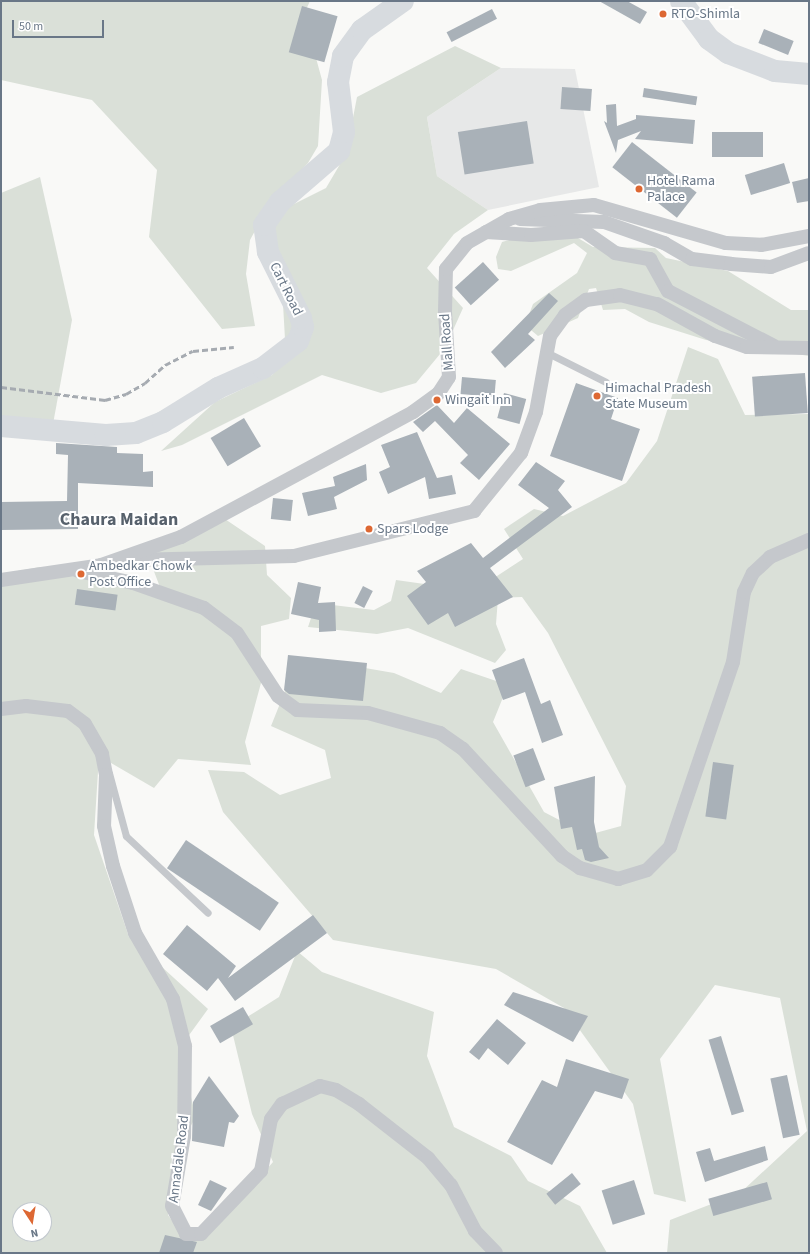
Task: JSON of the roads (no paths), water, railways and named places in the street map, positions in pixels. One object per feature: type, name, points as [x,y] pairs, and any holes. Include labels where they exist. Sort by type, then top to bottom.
[{"type":"main road","name":"Cart Road","points":[[1,426],[106,435],[136,433],[163,422],[218,388],[263,368],[294,344],[301,335],[301,318],[268,252],[264,225],[280,202],[339,151],[344,132],[338,82],[343,56],[362,30],[403,1]]},
{"type":"main road","points":[[681,1],[709,39],[728,53],[775,71],[809,74]]},
{"type":"street","name":"Mall Road","points":[[1,580],[78,571],[119,560],[181,537],[413,412],[438,394],[449,377],[445,312],[446,269],[456,253],[486,232],[509,219],[540,210],[594,205],[733,244],[761,245],[809,236]]},
{"type":"street","points":[[509,219],[604,222],[664,243],[692,259],[731,264],[771,267],[809,253]]},
{"type":"street","points":[[486,232],[531,235],[584,231],[616,253],[650,258],[668,291],[780,348]]},
{"type":"street","points":[[119,560],[294,556],[474,511],[521,453],[536,412],[550,336],[565,315],[586,300],[620,295],[657,304],[715,336],[747,347],[809,348]]},
{"type":"street","points":[[78,571],[134,583],[204,608],[237,632],[278,696],[297,710],[368,713],[447,737],[463,749],[562,856],[580,868],[618,879],[647,870],[670,847],[733,662],[744,592],[753,573],[770,557],[809,540]]},
{"type":"street","name":"Annadale Road","points":[[1,709],[26,706],[68,711],[85,724],[106,765],[104,826],[113,866],[135,933],[172,999],[184,1046],[184,1136],[172,1206],[186,1234],[202,1234],[261,1171],[271,1119],[282,1104],[320,1086],[336,1090],[359,1104],[428,1158],[451,1185],[475,1231],[496,1253]]},
{"type":"lane","points":[[546,352],[606,382]]},
{"type":"lane","points":[[106,765],[116,790],[118,816],[126,836],[208,913]]},
{"type":"railway","points":[[1,387],[105,400],[126,394],[145,383],[165,365],[193,351],[234,347]]},
{"type":"place","name":"RTO-Shimla","points":[[663,14]]},
{"type":"place","name":"Hotel Rama Palace","points":[[639,189]]},
{"type":"place","name":"Himachal Pradesh State Museum","points":[[597,396]]},
{"type":"place","name":"Wingait Inn","points":[[437,400]]},
{"type":"place","name":"Spars Lodge","points":[[369,529]]},
{"type":"place","name":"Ambedkar Chowk Post Office","points":[[81,574]]},
{"type":"district","name":"Chaura Maidan","points":[[119,520]]}]
